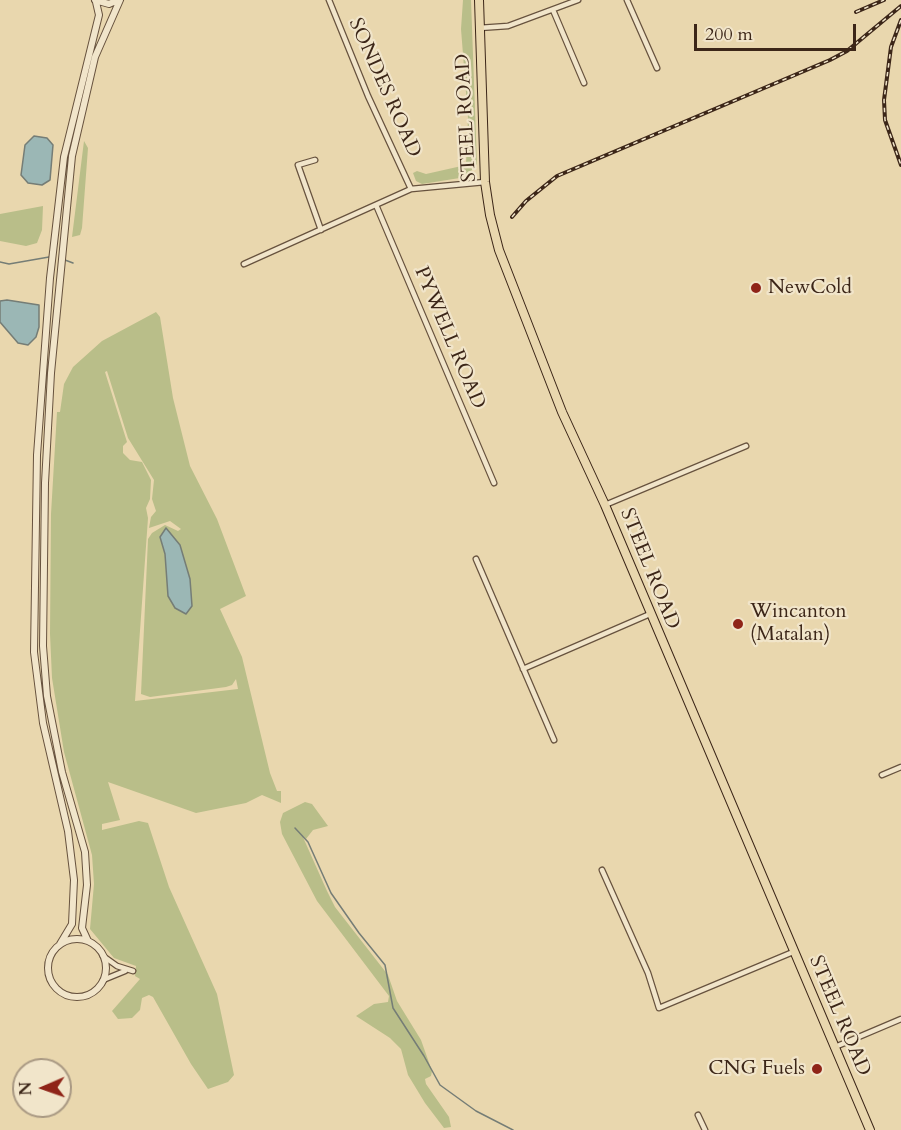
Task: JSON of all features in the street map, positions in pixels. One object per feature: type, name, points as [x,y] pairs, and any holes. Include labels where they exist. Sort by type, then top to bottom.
[{"type":"main road","name":"STEEL ROAD","points":[[479,0],[485,182],[499,250],[562,412],[605,506],[870,1130]]},
{"type":"street","points":[[103,956],[105,964],[103,980],[98,988],[83,996],[65,995],[57,990],[48,976],[47,968],[51,954],[69,932],[74,915],[72,858],[43,723],[34,652],[37,455],[50,278],[64,157],[99,15],[95,1],[109,4],[119,0]]},
{"type":"street","points":[[103,980],[111,975],[130,970],[112,964],[88,941],[82,928],[87,885],[85,852],[56,746],[47,696],[43,646],[45,483],[59,279],[72,156],[95,57],[119,0]]},
{"type":"street","name":"SONDES ROAD","points":[[329,0],[368,96],[411,189]]},
{"type":"street","points":[[479,28],[508,26],[578,0]]},
{"type":"street","points":[[627,0],[657,68]]},
{"type":"street","points":[[553,10],[584,84]]},
{"type":"street","points":[[315,160],[298,165],[321,230]]},
{"type":"street","points":[[244,264],[411,189],[485,182]]},
{"type":"street","name":"PYWELL ROAD","points":[[376,205],[495,483]]},
{"type":"street","points":[[605,506],[746,446]]},
{"type":"street","points":[[476,559],[554,740]]},
{"type":"street","points":[[523,669],[650,615]]},
{"type":"street","points":[[882,775],[901,767]]},
{"type":"street","points":[[602,870],[648,974],[659,1008],[793,952]]},
{"type":"street","points":[[60,944],[69,940],[88,941]]},
{"type":"street","points":[[835,1047],[901,1019]]},
{"type":"street","points":[[699,1115],[705,1130]]},
{"type":"green space","points":[[463,0],[471,0],[477,164],[466,177],[422,184],[416,181],[413,173],[417,171],[426,174],[466,165],[468,118],[461,29]]},
{"type":"green space","points":[[84,141],[88,148],[82,228],[80,235],[72,237]]},
{"type":"green space","points":[[43,206],[42,230],[37,243],[26,246],[0,241],[0,214]]},
{"type":"green space","points":[[156,312],[160,317],[173,398],[190,466],[217,519],[246,596],[220,609],[242,657],[270,773],[277,791],[281,791],[281,803],[262,795],[246,803],[196,813],[108,782],[120,820],[102,824],[102,830],[139,821],[148,823],[169,887],[217,994],[234,1075],[228,1082],[208,1089],[153,997],[149,995],[142,998],[140,1010],[132,1018],[118,1019],[112,1011],[140,979],[135,976],[136,966],[114,958],[90,929],[94,884],[92,855],[64,752],[52,678],[51,514],[57,412],[60,412],[64,384],[73,367],[102,341]],"holes":[[[107,371],[128,438],[154,480],[152,499],[156,511],[151,517],[149,528],[170,521],[181,529],[178,531],[165,525],[152,533],[148,539],[141,694],[150,697],[226,687],[232,685],[236,679],[238,689],[135,701],[148,518],[146,508],[150,499],[151,480],[142,462],[130,460],[123,453],[123,446],[127,442],[105,372]],[[165,553],[187,573],[192,606],[175,608],[171,602]]]},
{"type":"green space","points":[[305,802],[312,804],[328,826],[313,830],[306,839],[302,835],[327,891],[335,907],[388,975],[397,1001],[421,1040],[432,1071],[431,1076],[425,1079],[426,1084],[449,1117],[451,1127],[444,1128],[425,1103],[408,1075],[401,1049],[390,1038],[356,1016],[374,1004],[388,1002],[389,996],[317,901],[282,834],[280,822],[283,813]]},
{"type":"water","points":[[34,136],[47,138],[53,145],[50,180],[42,185],[28,183],[21,175],[25,145]]},
{"type":"water","points":[[0,301],[39,305],[39,327],[36,337],[28,345],[18,343],[0,322]]},
{"type":"water","points":[[166,528],[180,545],[190,579],[192,606],[186,614],[175,608],[168,596],[165,554],[160,537]]},
{"type":"waterway","points":[[0,262],[9,264],[49,257]]},
{"type":"waterway","points":[[65,260],[73,263]]},
{"type":"waterway","points":[[295,828],[308,842],[331,893],[385,965],[393,1008],[440,1085],[476,1111],[513,1130]]},
{"type":"railway","points":[[856,12],[884,0]]},
{"type":"railway","points":[[512,217],[526,201],[557,176],[830,60],[847,51],[901,6]]},
{"type":"railway","points":[[901,20],[891,47],[884,100],[885,120],[901,165]]},
{"type":"place","name":"NewCold","points":[[756,288]]},
{"type":"place","name":"Wincanton (Matalan)","points":[[738,624]]},
{"type":"place","name":"CNG Fuels","points":[[817,1069]]}]
